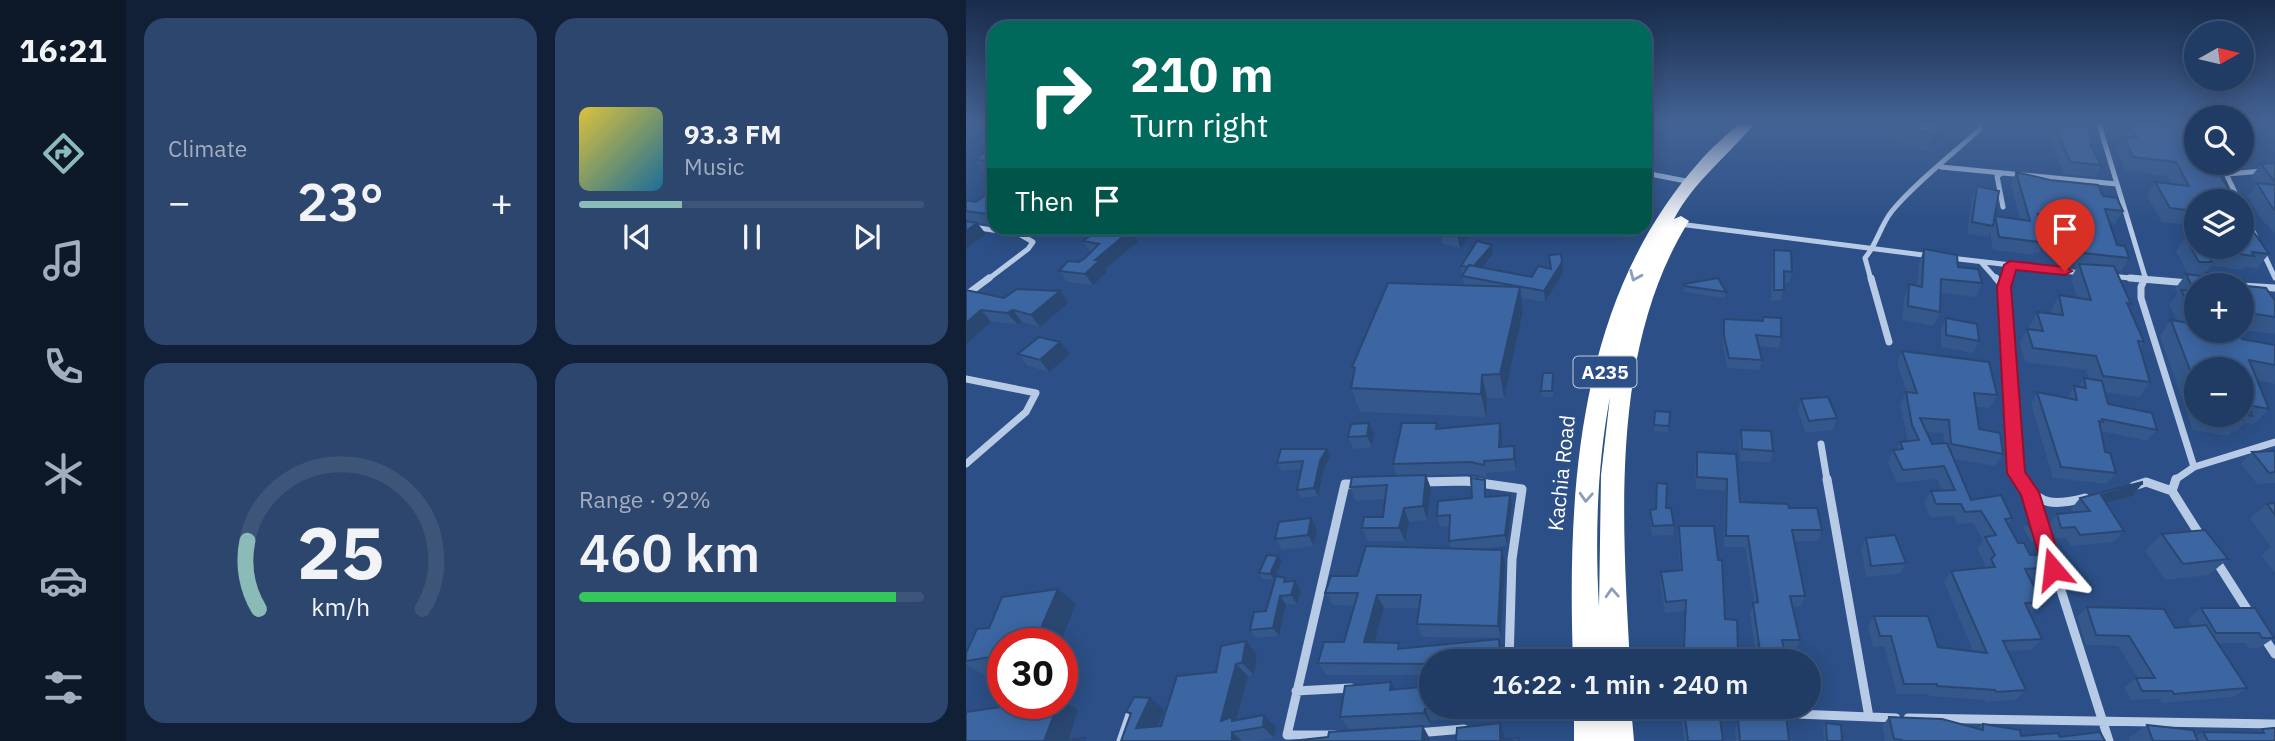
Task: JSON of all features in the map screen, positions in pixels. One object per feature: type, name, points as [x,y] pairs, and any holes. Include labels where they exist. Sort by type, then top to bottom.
[{"type":"highway","name":"Kachia Road","points":[[1588,649],[1584,536],[1586,485],[1592,436],[1609,349],[1620,312],[1648,248],[1691,182],[1712,159]]},
{"type":"highway","name":"A235","points":[[1614,649],[1610,556],[1612,451],[1619,400],[1636,322],[1661,258],[1678,224],[1713,177],[1731,159]]},
{"type":"highway","points":[[1589,719],[1590,741]]},
{"type":"highway","points":[[1618,719],[1618,741]]},
{"type":"street","points":[[1889,342],[1865,258],[1873,249],[1880,229],[1893,210],[1950,159]]},
{"type":"street","points":[[2109,159],[2146,281]]},
{"type":"street","points":[[1941,167],[2117,184]]},
{"type":"street","points":[[2254,172],[2275,170]]},
{"type":"street","points":[[2002,173],[1997,176],[2003,207]]},
{"type":"street","points":[[1652,174],[1691,182]]},
{"type":"street","points":[[1678,224],[2092,274]]},
{"type":"street","points":[[966,226],[987,229]]},
{"type":"street","points":[[2254,233],[2275,278]]},
{"type":"street","points":[[966,295],[1028,250],[1033,242],[1021,235]]},
{"type":"street","points":[[1981,261],[2004,287]]},
{"type":"street","points":[[2010,265],[2004,287],[2016,473],[2030,492],[2046,505],[2059,505],[2096,495]]},
{"type":"street","points":[[2106,276],[2184,283]]},
{"type":"street","points":[[2146,281],[2141,287],[2141,298],[2194,467]]},
{"type":"street","points":[[2254,288],[2274,291]]},
{"type":"street","points":[[966,379],[1036,393],[1026,412],[966,464]]},
{"type":"street","points":[[2172,491],[2175,479],[2194,467],[2275,442]]},
{"type":"street","points":[[1821,444],[1869,717]]},
{"type":"street","points":[[1412,482],[1466,481],[1522,489],[1512,559],[1509,649]]},
{"type":"street","points":[[2121,489],[2146,482],[2172,491],[2253,619]]},
{"type":"street","points":[[1351,736],[1287,735],[1345,484],[1372,483]]},
{"type":"street","points":[[2030,492],[2109,741]]},
{"type":"street","points":[[2260,631],[2275,654]]},
{"type":"street","points":[[1296,691],[1358,687]]},
{"type":"street","points":[[1121,741],[1135,703]]},
{"type":"street","points":[[1821,715],[2275,724]]},
{"type":"street","points":[[1402,734],[1465,729]]},
{"type":"building","points":[[2069,159],[2098,159],[2101,165],[2070,162]]},
{"type":"building","points":[[2147,159],[2184,159],[2184,175],[2220,175],[2229,189],[2184,189],[2184,210],[2170,208],[2155,182],[2189,186],[2176,162]]},
{"type":"building","points":[[2275,163],[2275,182],[2261,164]]},
{"type":"building","points":[[2016,172],[2050,180],[2098,185],[2103,196],[2117,198],[2123,211],[2105,209],[2117,245],[2125,246],[2129,258],[2083,253],[2073,219],[2038,214],[2046,240],[2038,239],[2039,242],[1999,237],[1995,216],[2030,221]]},
{"type":"building","points":[[2257,183],[2275,185],[2275,210],[2271,206]]},
{"type":"building","points":[[1977,186],[1999,191],[1993,226],[1972,222]]},
{"type":"building","points":[[987,193],[987,214],[966,211],[966,200],[976,202]]},
{"type":"building","points":[[966,221],[977,223],[966,231]]},
{"type":"building","points":[[2254,232],[2269,254],[2254,252]]},
{"type":"building","points":[[1091,235],[1125,235],[1095,260],[1100,260],[1085,274],[1059,271],[1068,261],[1079,262],[1085,258],[1099,244],[1083,241]]},
{"type":"building","points":[[1477,241],[1492,245],[1474,266],[1461,266]]},
{"type":"building","points":[[1924,249],[1957,255],[1958,267],[1978,269],[1982,283],[1941,279],[1940,312],[1908,306],[1909,284],[1922,287]]},
{"type":"building","points":[[1774,250],[1791,251],[1792,272],[1784,271],[1784,290],[1774,290]]},
{"type":"building","points":[[1561,254],[1562,262],[1544,291],[1462,276],[1469,265],[1532,277],[1538,266],[1551,269],[1549,255]]},
{"type":"building","points":[[2197,259],[2210,259],[2212,262],[2199,262]]},
{"type":"building","points":[[2079,264],[2114,266],[2144,342],[2138,341],[2150,382],[2103,376],[2096,356],[2033,348],[2027,329],[2043,331],[2037,312],[2063,315],[2059,295],[2091,300]]},
{"type":"building","points":[[1718,278],[1726,292],[1684,284]]},
{"type":"building","points":[[1388,283],[1520,287],[1500,374],[1482,375],[1481,394],[1351,388],[1355,368],[1352,367]]},
{"type":"building","points":[[2254,287],[2266,288],[2275,301],[2275,317],[2254,314]]},
{"type":"building","points":[[1017,289],[1060,291],[1031,315],[1013,310],[1007,313],[981,310],[966,323],[966,290],[1004,298]]},
{"type":"building","points":[[1763,317],[1781,318],[1781,337],[1756,335],[1762,360],[1729,358],[1724,336],[1724,319],[1763,321]]},
{"type":"building","points":[[1946,318],[1977,324],[1979,341],[1946,335]]},
{"type":"building","points":[[2171,320],[2184,322],[2184,343],[2254,341],[2275,345],[2275,365],[2254,361],[2254,357],[2185,357]]},
{"type":"building","points":[[1039,337],[1060,342],[1040,360],[1018,354]]},
{"type":"building","points":[[1902,351],[1989,362],[1997,395],[1974,393],[1979,429],[2000,433],[2003,454],[1951,444],[1949,420],[1920,418],[1932,444],[1947,443],[1971,500],[2001,495],[2012,518],[2005,519],[2018,543],[2024,543],[2030,555],[2051,554],[2059,567],[2025,569],[2042,602],[2025,603],[2042,639],[2003,641],[2026,690],[1996,692],[1937,684],[1904,684],[1891,636],[1880,636],[1874,616],[1928,616],[1938,647],[1987,653],[1951,571],[1995,567],[1991,559],[1995,555],[1985,537],[1996,535],[1981,511],[1965,512],[1961,504],[1936,504],[1931,491],[1955,490],[1944,466],[1903,470],[1893,450],[1903,449],[1900,442],[1919,440],[1912,425],[1906,392],[1917,393]]},
{"type":"building","points":[[2254,372],[2269,409],[2254,406]]},
{"type":"building","points":[[1543,373],[1553,373],[1552,391],[1541,391]]},
{"type":"building","points":[[2084,378],[2102,381],[2108,404],[2152,413],[2157,430],[2102,419],[2103,422],[2099,421],[2105,452],[2110,453],[2116,473],[2061,467],[2037,392],[2077,400],[2074,386],[2086,388]]},
{"type":"building","points":[[1828,397],[1837,418],[1809,421],[1801,399]]},
{"type":"building","points":[[1655,411],[1670,412],[1669,426],[1654,425]]},
{"type":"building","points":[[1369,423],[1367,436],[1348,437],[1351,424]]},
{"type":"building","points":[[1402,423],[1437,423],[1436,429],[1500,423],[1499,447],[1514,446],[1514,459],[1484,461],[1484,465],[1471,462],[1393,464]]},
{"type":"building","points":[[1741,430],[1771,431],[1773,451],[1742,449]]},
{"type":"building","points":[[1281,449],[1327,449],[1320,461],[1314,488],[1297,490],[1303,461],[1277,463]]},
{"type":"building","points":[[2275,451],[2275,472],[2269,473],[2252,452]]},
{"type":"building","points":[[1697,452],[1736,454],[1740,502],[1788,504],[1789,508],[1817,508],[1822,530],[1792,530],[1805,596],[1790,596],[1800,640],[1782,640],[1784,649],[1760,649],[1753,603],[1758,602],[1748,536],[1726,536],[1727,479],[1697,477]]},
{"type":"building","points":[[1426,475],[1423,506],[1404,508],[1399,528],[1362,528],[1364,517],[1383,517],[1387,485],[1350,487],[1352,477]]},
{"type":"building","points":[[1471,478],[1485,480],[1485,497],[1510,495],[1505,535],[1449,541],[1450,515],[1437,516],[1438,501],[1472,498]]},
{"type":"building","points":[[2142,482],[2101,495],[2124,531],[2080,535],[2075,527],[2061,528],[2057,514],[2090,511],[2080,498]]},
{"type":"building","points":[[1657,483],[1667,484],[1666,508],[1671,508],[1674,525],[1653,526],[1650,510],[1656,509]]},
{"type":"building","points":[[2275,503],[2275,515],[2267,504]]},
{"type":"building","points":[[1311,518],[1308,535],[1275,539],[1279,522]]},
{"type":"building","points":[[2038,522],[2042,535],[2035,536],[2027,523]]},
{"type":"building","points":[[1679,526],[1714,526],[1718,560],[1722,560],[1725,619],[1737,620],[1738,649],[1681,649],[1684,648],[1686,600],[1666,602],[1661,572],[1682,570]]},
{"type":"building","points":[[2205,530],[2228,559],[2183,564],[2162,534]]},
{"type":"building","points":[[1895,535],[1906,563],[1871,566],[1866,538]]},
{"type":"building","points":[[1366,546],[1502,550],[1498,626],[1417,624],[1421,595],[1377,595],[1364,642],[1399,643],[1398,649],[1499,639],[1500,649],[1419,649],[1419,664],[1318,663],[1324,642],[1344,642],[1358,593],[1325,593],[1331,576],[1357,576]]},
{"type":"building","points":[[1267,555],[1278,556],[1270,574],[1259,573]]},
{"type":"building","points":[[1276,576],[1285,578],[1284,582],[1295,581],[1291,595],[1280,596],[1273,628],[1250,630],[1254,612],[1266,611]]},
{"type":"building","points":[[1058,589],[1041,628],[989,628],[1002,597]]},
{"type":"building","points":[[2087,607],[2164,609],[2175,628],[2206,625],[2247,688],[2174,694],[2172,691],[2142,691],[2136,678],[2155,678],[2129,636],[2096,635]]},
{"type":"building","points":[[2201,608],[2255,608],[2274,638],[2262,638],[2259,633],[2216,633]]},
{"type":"building","points":[[987,628],[987,658],[966,661],[966,653],[977,629]]},
{"type":"building","points":[[1246,641],[1242,663],[1236,664],[1221,721],[1232,717],[1232,721],[1264,715],[1263,727],[1232,732],[1232,741],[1121,741],[1131,713],[1126,712],[1134,697],[1150,698],[1136,728],[1161,726],[1177,676],[1216,672],[1221,646]]},
{"type":"building","points":[[1391,682],[1390,690],[1419,687],[1419,713],[1340,717],[1345,686]]},
{"type":"building","points":[[987,709],[987,719],[1052,719],[1044,741],[966,741],[966,712]]},
{"type":"building","points":[[1889,717],[1942,719],[1983,730],[1983,724],[2020,730],[2021,736],[2058,733],[2060,737],[2100,732],[2105,741],[1902,741],[1894,739]]},
{"type":"building","points":[[1685,719],[1720,719],[1723,741],[1688,741]]},
{"type":"building","points":[[1738,719],[1786,719],[1789,741],[1740,741]]},
{"type":"building","points":[[1500,723],[1500,740],[1519,738],[1519,741],[1456,741],[1457,728]]},
{"type":"building","points":[[1826,723],[1841,725],[1842,741],[1827,741]]},
{"type":"building","points":[[2147,725],[2193,730],[2198,741],[2153,741]]},
{"type":"building","points":[[1423,726],[1422,741],[1291,741],[1328,737],[1329,732]]},
{"type":"building","points":[[2275,728],[2275,741],[2208,741],[2203,732],[2264,733],[2262,729]]},
{"type":"route","points":[[2053,569],[2030,492],[2016,473],[2004,287],[2010,265],[2065,271]]}]
